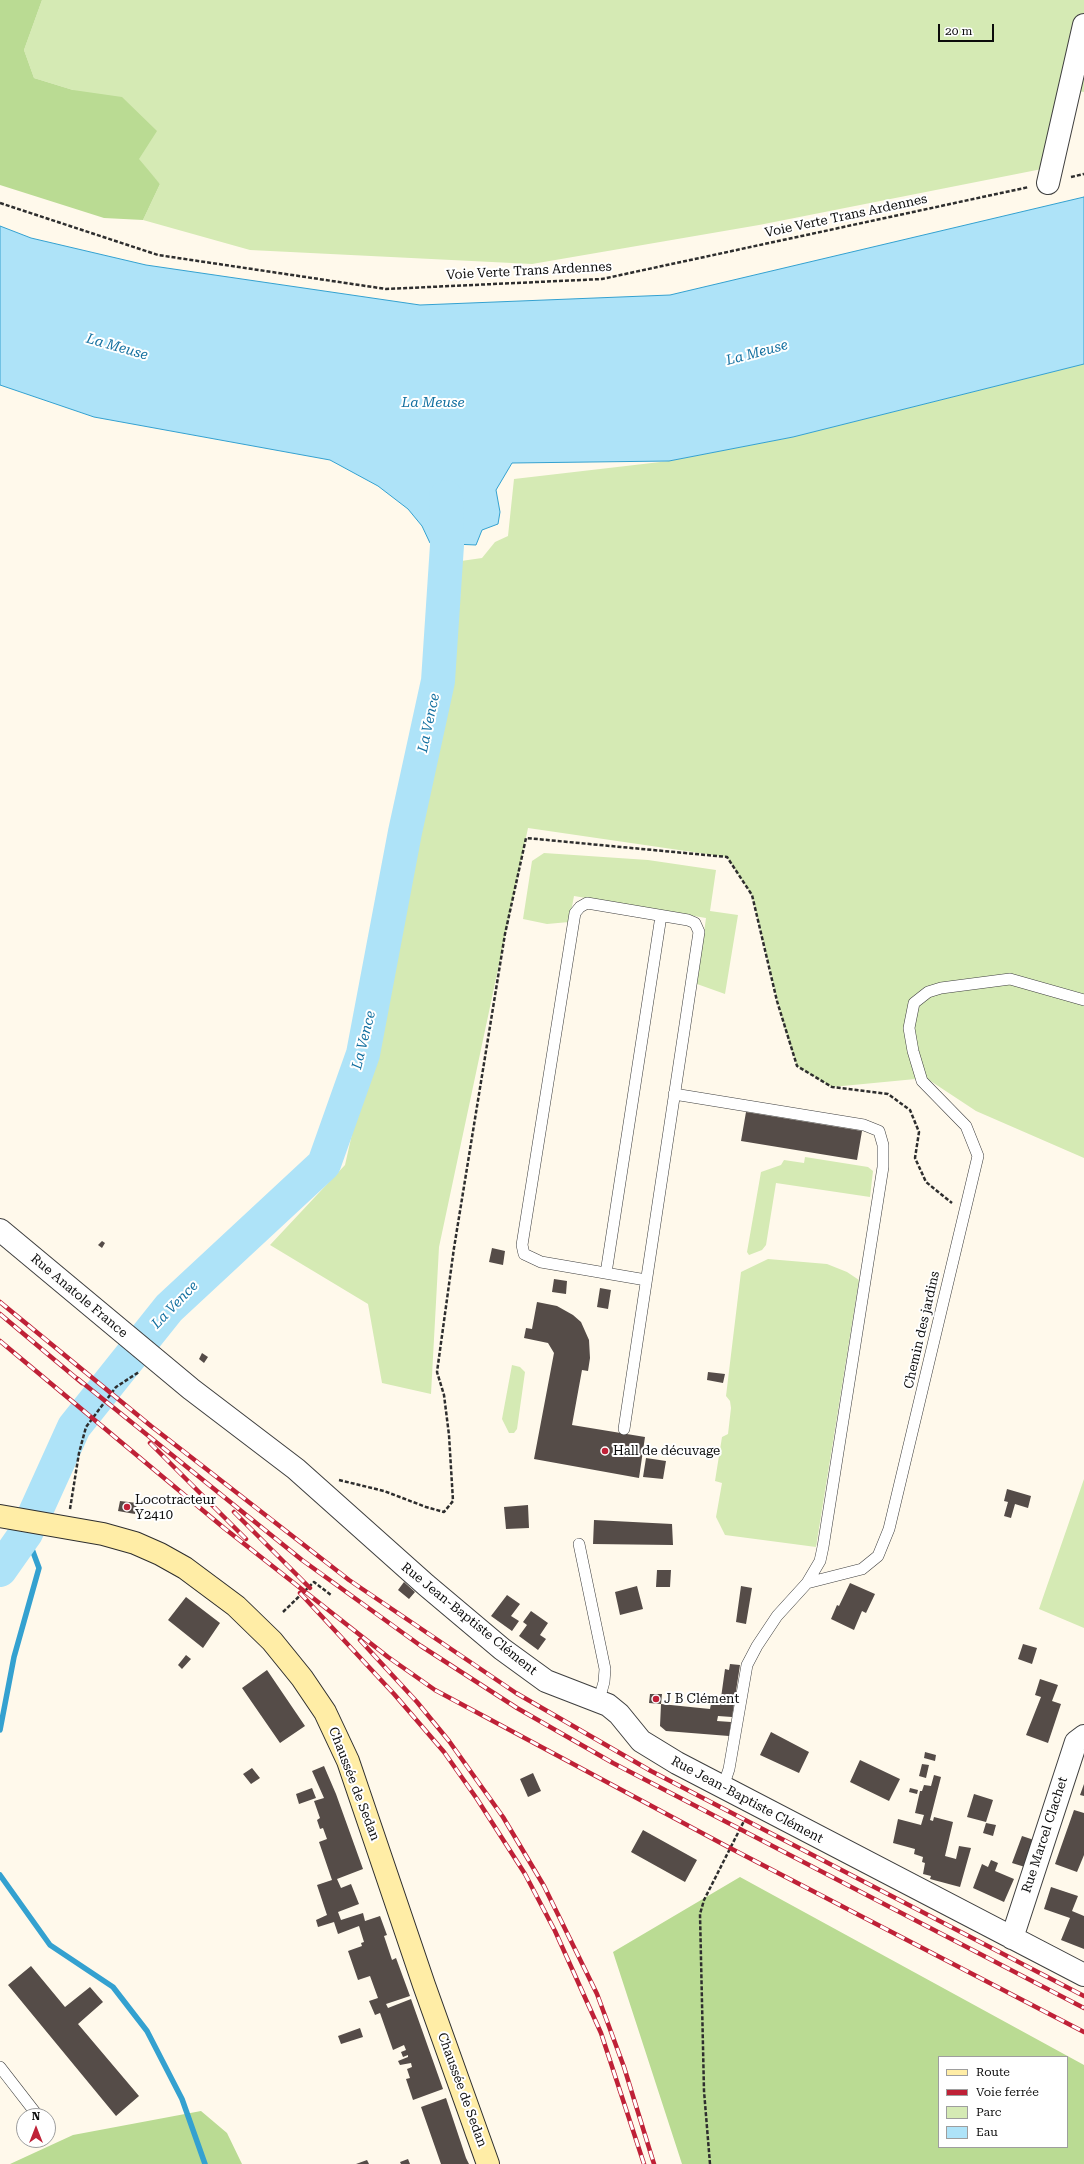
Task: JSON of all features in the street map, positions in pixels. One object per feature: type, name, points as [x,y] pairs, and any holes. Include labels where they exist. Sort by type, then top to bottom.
[{"type":"main road","name":"Chaussée de Sedan","points":[[1,1516],[121,1538],[160,1554],[185,1568],[236,1606],[254,1623],[272,1642],[315,1695],[336,1733],[348,1761],[424,1985],[488,2164]]},
{"type":"street","points":[[1048,183],[1084,25]]},
{"type":"street","name":"Rue Anatole France","points":[[0,1230],[118,1328],[150,1366]]},
{"type":"street","name":"Rue Jean-Baptiste Clément","points":[[150,1366],[296,1469],[426,1585],[502,1649],[546,1681],[599,1700],[619,1714],[641,1741],[655,1751],[1084,1975]]},
{"type":"street","name":"Rue Marcel Clachet","points":[[1012,1938],[1076,1742],[1084,1736]]},
{"type":"lane","points":[[624,1428],[699,932],[695,923],[688,920],[587,903],[580,906],[576,913],[522,1245],[524,1254],[541,1262],[646,1280]]},
{"type":"lane","points":[[606,1273],[661,916]]},
{"type":"lane","name":"Chemin des jardins","points":[[807,1583],[862,1568],[878,1556],[888,1529],[978,1156],[966,1126],[922,1081],[913,1051],[909,1028],[914,1003],[928,992],[941,988],[1010,979],[1084,1000]]},
{"type":"lane","points":[[674,1094],[864,1125],[879,1131],[884,1145],[883,1167],[820,1561],[807,1583],[777,1616],[757,1646],[747,1665],[729,1769],[723,1787]]},
{"type":"lane","points":[[579,1544],[605,1669],[604,1682],[599,1700]]},
{"type":"lane","points":[[0,2067],[32,2108]]},
{"type":"path","name":"Voie Verte Trans Ardennes","points":[[0,203],[158,256],[386,289],[602,279],[1084,174]]},
{"type":"path","points":[[332,1478],[384,1490],[426,1507],[444,1512],[452,1501],[449,1435],[444,1395],[437,1372],[454,1248],[504,942],[526,838],[727,857],[752,895],[777,1001],[797,1066],[832,1087],[888,1094],[910,1110],[919,1132],[915,1158],[926,1182],[950,1203],[965,1210]]},
{"type":"path","points":[[73,1489],[79,1453],[86,1427],[116,1387],[150,1366]]},
{"type":"path","points":[[283,1612],[314,1582],[331,1595]]},
{"type":"path","points":[[710,2164],[704,2091],[700,1914],[704,1900],[754,1803]]},
{"type":"green space","points":[[0,0],[42,0],[24,50],[34,78],[73,90],[122,97],[157,131],[139,159],[160,184],[143,220],[104,218],[0,185]]},
{"type":"green space","points":[[42,0],[1084,0],[1084,92],[1070,90],[1052,167],[759,225],[532,264],[250,250],[143,220],[160,184],[73,90],[34,78],[24,50]]},
{"type":"green space","points":[[1084,364],[1084,1158],[976,1111],[926,1078],[832,1087],[797,1066],[782,1018],[752,895],[727,857],[528,828],[439,1247],[431,1394],[382,1383],[368,1304],[270,1245],[345,1165],[448,708],[460,600],[461,561],[482,558],[495,542],[508,536],[514,479],[669,461],[793,437]]},
{"type":"green space","points":[[544,853],[648,860],[716,870],[710,911],[738,915],[725,994],[697,984],[706,918],[574,896],[569,922],[547,924],[523,919],[532,861]]},
{"type":"green space","points":[[805,1157],[868,1167],[873,1171],[870,1197],[776,1183],[766,1245],[762,1250],[749,1255],[747,1252],[761,1172],[781,1165],[784,1160],[804,1163]]},
{"type":"green space","points":[[768,1259],[827,1264],[847,1272],[859,1280],[816,1547],[725,1535],[716,1517],[722,1483],[715,1481],[722,1437],[728,1434],[731,1408],[730,1401],[726,1396],[741,1272]]},
{"type":"green space","points":[[512,1365],[520,1367],[525,1372],[517,1429],[514,1433],[509,1433],[502,1419]]},
{"type":"green space","points":[[1084,1479],[1084,1628],[1039,1609]]},
{"type":"green space","points":[[740,1877],[1068,2056],[938,2056],[938,2148],[1068,2148],[1068,2056],[1084,2065],[1084,2164],[682,2164],[613,1952]]},
{"type":"green space","points":[[201,2111],[227,2133],[242,2164],[10,2164],[45,2148],[56,2148],[56,2143],[73,2135]]},
{"type":"water","name":"La Meuse","points":[[1084,197],[1084,364],[793,437],[669,461],[512,463],[496,490],[500,512],[498,524],[482,530],[476,545],[430,543],[422,526],[408,509],[378,486],[330,460],[94,417],[0,385],[0,226],[31,238],[146,265],[420,305],[670,295]]},
{"type":"building","points":[[746,1112],[862,1131],[857,1160],[741,1141]]},
{"type":"building","points":[[102,1241],[105,1243],[102,1248],[98,1245]]},
{"type":"building","points":[[492,1248],[505,1251],[503,1265],[489,1262]]},
{"type":"building","points":[[554,1279],[567,1281],[566,1294],[552,1292]]},
{"type":"building","points":[[600,1288],[611,1290],[608,1309],[597,1307]]},
{"type":"building","points":[[537,1302],[557,1306],[573,1315],[581,1322],[589,1340],[590,1358],[588,1371],[582,1370],[572,1425],[645,1437],[639,1478],[534,1459],[554,1353],[548,1343],[524,1338],[526,1328],[532,1329]]},
{"type":"building","points":[[202,1353],[208,1357],[204,1363],[199,1359]]},
{"type":"building","points":[[708,1372],[725,1374],[723,1383],[707,1380]]},
{"type":"building","points":[[646,1458],[666,1461],[663,1479],[643,1477]]},
{"type":"building","points":[[1007,1489],[1031,1496],[1028,1508],[1015,1504],[1011,1518],[1004,1516],[1008,1502],[1004,1501]]},
{"type":"building","name":"Locotracteur Y2410","points":[[120,1501],[137,1503],[135,1514],[118,1511]]},
{"type":"building","points":[[528,1505],[529,1528],[506,1529],[504,1507]]},
{"type":"building","points":[[594,1520],[672,1524],[673,1545],[593,1544]]},
{"type":"building","points":[[657,1570],[671,1570],[670,1587],[656,1587]]},
{"type":"building","points":[[404,1582],[415,1592],[409,1599],[398,1590]]},
{"type":"building","points":[[850,1583],[875,1594],[866,1613],[862,1611],[854,1630],[831,1619],[837,1605],[839,1606]]},
{"type":"building","points":[[637,1586],[643,1609],[620,1615],[615,1592]]},
{"type":"building","points":[[741,1586],[752,1588],[746,1624],[736,1622]]},
{"type":"building","points":[[507,1595],[520,1604],[511,1616],[519,1621],[512,1631],[491,1616]]},
{"type":"building","points":[[186,1597],[220,1623],[203,1648],[168,1620]]},
{"type":"building","points":[[531,1611],[548,1623],[540,1635],[546,1639],[538,1650],[519,1636],[527,1625],[523,1622]]},
{"type":"building","points":[[1023,1644],[1037,1648],[1032,1664],[1018,1659]]},
{"type":"building","points":[[186,1655],[191,1659],[182,1669],[178,1665]]},
{"type":"building","points":[[730,1664],[740,1665],[732,1717],[718,1716],[717,1721],[731,1722],[729,1736],[666,1731],[660,1726],[661,1704],[710,1709],[711,1704],[720,1705],[725,1669],[729,1670]]},
{"type":"building","points":[[267,1670],[305,1726],[280,1743],[242,1688]]},
{"type":"building","points":[[1040,1679],[1058,1685],[1052,1701],[1061,1704],[1048,1743],[1026,1735],[1041,1697],[1035,1695]]},
{"type":"building","name":"J B Clément","points":[[650,1694],[662,1694],[661,1704],[649,1703]]},
{"type":"building","points":[[771,1732],[809,1752],[799,1773],[760,1755]]},
{"type":"building","points":[[925,1752],[936,1755],[935,1761],[924,1758]]},
{"type":"building","points":[[860,1760],[900,1779],[889,1801],[850,1782]]},
{"type":"building","points":[[922,1764],[929,1765],[926,1778],[919,1776]]},
{"type":"building","points":[[324,1766],[336,1794],[363,1869],[337,1879],[341,1888],[351,1884],[359,1904],[338,1912],[341,1920],[363,1913],[365,1921],[380,1916],[387,1935],[384,1936],[392,1960],[396,1958],[410,1996],[386,2004],[388,2008],[411,1999],[443,2089],[413,2100],[406,2079],[410,2078],[407,2069],[412,2067],[411,2063],[400,2065],[398,2061],[408,2057],[408,2055],[403,2057],[401,2052],[406,2050],[404,2045],[393,2050],[380,2013],[375,2015],[369,2001],[378,1998],[370,1976],[358,1980],[348,1951],[362,1946],[361,1943],[364,1942],[359,1926],[338,1934],[334,1922],[318,1927],[316,1920],[327,1915],[317,1885],[332,1880],[319,1842],[327,1839],[323,1828],[320,1829],[317,1820],[320,1818],[314,1801],[324,1798],[312,1771]]},
{"type":"building","points":[[252,1768],[260,1778],[251,1784],[243,1774]]},
{"type":"building","points":[[533,1773],[541,1791],[528,1797],[520,1779]]},
{"type":"building","points":[[934,1775],[941,1777],[930,1820],[933,1821],[934,1817],[953,1822],[945,1856],[956,1859],[959,1846],[971,1848],[960,1887],[930,1879],[931,1876],[923,1874],[925,1863],[922,1862],[923,1857],[914,1854],[915,1849],[893,1843],[898,1819],[921,1825],[924,1815],[915,1813],[920,1791],[922,1791],[924,1785],[931,1786]]},
{"type":"building","points":[[1084,1784],[1084,1796],[1080,1795]]},
{"type":"building","points":[[312,1788],[316,1798],[299,1804],[296,1794]]},
{"type":"building","points":[[910,1788],[918,1790],[917,1794],[909,1792]]},
{"type":"building","points":[[974,1794],[993,1800],[986,1822],[967,1817]]},
{"type":"building","points":[[1074,1810],[1084,1813],[1084,1855],[1077,1872],[1055,1864]]},
{"type":"building","points":[[986,1823],[996,1825],[993,1836],[983,1833]]},
{"type":"building","points":[[643,1830],[697,1860],[685,1882],[631,1852]]},
{"type":"building","points":[[1022,1836],[1034,1840],[1025,1867],[1012,1863]]},
{"type":"building","points":[[991,1860],[998,1863],[995,1871],[1014,1879],[1004,1902],[973,1888],[982,1864],[988,1867]]},
{"type":"building","points":[[1051,1887],[1078,1896],[1072,1911],[1084,1916],[1084,1949],[1061,1940],[1070,1918],[1044,1909]]},
{"type":"building","points":[[31,1966],[65,2007],[90,1987],[103,2002],[78,2024],[139,2096],[116,2116],[8,1985]]},
{"type":"building","points":[[360,2028],[363,2037],[341,2044],[338,2036]]},
{"type":"building","points":[[446,2098],[469,2164],[441,2164],[421,2107]]},
{"type":"building","points":[[408,2159],[410,2164],[401,2164],[400,2162]]},
{"type":"building","points":[[367,2160],[369,2164],[356,2164]]},
{"type":"waterway","name":"La Vence","points":[[0,1570],[26,1533],[74,1427],[169,1308],[324,1164],[363,1054],[405,832],[438,681],[447,545],[446,497]]},
{"type":"waterway","points":[[0,1730],[14,1657],[39,1568],[26,1533]]},
{"type":"waterway","points":[[0,1875],[50,1945],[113,1987],[147,2031],[182,2099],[205,2164]]},
{"type":"railway","points":[[0,1302],[151,1426],[349,1580],[516,1693],[651,1771],[1084,1996]]},
{"type":"railway","points":[[0,1314],[82,1383]]},
{"type":"railway","points":[[0,1341],[224,1528],[388,1657],[435,1690],[730,1848],[1084,2032]]},
{"type":"railway","points":[[78,1379],[302,1560],[421,1646],[517,1708],[613,1763],[1084,2008]]},
{"type":"railway","points":[[150,1443],[246,1539]]},
{"type":"railway","points":[[234,1512],[310,1588]]},
{"type":"railway","points":[[300,1593],[394,1694],[444,1752],[477,1799],[525,1874],[555,1931],[601,2033],[644,2164]]},
{"type":"railway","points":[[360,1640],[417,1702],[449,1741],[503,1817],[544,1886],[597,1994],[624,2067],[654,2164]]},
{"type":"place","name":"Hall de décuvage","points":[[605,1451]]},
{"type":"place","name":"Locotracteur Y2410","points":[[127,1507]]},
{"type":"place","name":"J B Clément","points":[[656,1699]]}]
